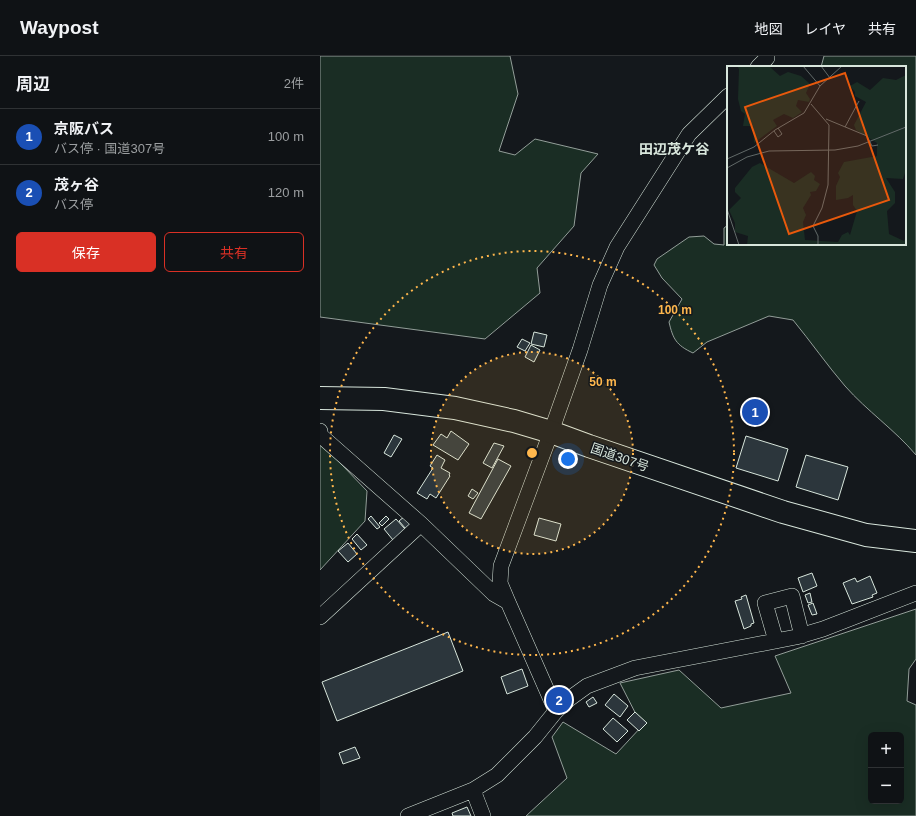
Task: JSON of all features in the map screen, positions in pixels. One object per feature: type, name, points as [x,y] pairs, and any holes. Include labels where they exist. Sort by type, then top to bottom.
[{"type":"highway","name":"国道307号","points":[[320,398],[384,399],[455,408],[514,421],[551,432],[783,512],[866,534],[916,541]]},
{"type":"street","points":[[759,66],[767,58],[767,56]]},
{"type":"street","points":[[556,711],[500,583],[501,566],[580,350],[600,285],[617,248],[689,134],[727,97]]},
{"type":"street","points":[[320,431],[320,436],[420,524],[494,594],[508,602]]},
{"type":"street","points":[[320,617],[420,524]]},
{"type":"street","points":[[409,816],[473,790],[498,775],[535,737],[556,711],[587,686],[635,668],[802,636],[916,593]]},
{"type":"street","points":[[776,641],[765,603],[792,596],[802,636]]},
{"type":"street","points":[[473,790],[483,816]]},
{"type":"green space","points":[[320,56],[510,56],[518,94],[499,151],[515,155],[535,139],[598,154],[581,173],[574,226],[537,268],[540,293],[485,339],[320,317]]},
{"type":"green space","points":[[824,56],[916,56],[916,455],[845,386],[793,320],[769,316],[707,342],[693,353],[683,347],[676,341],[669,322],[682,299],[662,278],[654,265],[657,259],[689,237],[704,236],[714,244],[724,245],[724,228],[727,226],[727,245],[906,245],[906,66],[821,66]]},
{"type":"green space","points":[[320,442],[367,491],[365,521],[320,570]]},
{"type":"green space","points":[[916,609],[916,659],[909,669],[907,701],[916,705],[916,816],[526,816],[567,778],[552,737],[563,722],[616,754],[642,726],[620,683],[679,670],[721,708],[791,693],[775,656]]},
{"type":"building","points":[[534,332],[547,335],[544,347],[531,344]]},
{"type":"building","points":[[522,339],[530,343],[525,351],[517,347]]},
{"type":"building","points":[[531,345],[540,350],[534,362],[525,357]]},
{"type":"building","points":[[451,431],[469,444],[458,460],[433,445],[441,434],[447,438]]},
{"type":"building","points":[[394,435],[402,439],[391,457],[384,453]]},
{"type":"building","points":[[746,436],[788,449],[778,481],[736,468]]},
{"type":"building","points":[[494,443],[504,446],[492,468],[483,463]]},
{"type":"building","points":[[437,455],[445,460],[441,468],[450,473],[450,476],[436,498],[430,494],[427,499],[417,493],[433,468],[430,466]]},
{"type":"building","points":[[806,455],[848,467],[838,500],[796,487]]},
{"type":"building","points":[[498,459],[511,466],[481,519],[469,513]]},
{"type":"building","points":[[472,489],[478,493],[473,499],[468,496]]},
{"type":"building","points":[[371,516],[380,527],[377,529],[368,519]]},
{"type":"building","points":[[386,516],[389,519],[382,526],[379,523]]},
{"type":"building","points":[[405,516],[412,524],[406,529],[399,521]]},
{"type":"building","points":[[539,518],[561,524],[556,541],[534,535]]},
{"type":"building","points":[[396,519],[405,529],[393,540],[384,529]]},
{"type":"building","points":[[357,534],[367,545],[361,550],[352,539]]},
{"type":"building","points":[[348,543],[357,554],[348,562],[338,551]]},
{"type":"building","points":[[812,573],[817,586],[803,592],[798,578]]},
{"type":"building","points":[[870,576],[877,593],[872,595],[873,597],[852,604],[843,583],[855,578],[857,582]]},
{"type":"building","points":[[810,593],[812,602],[808,603],[805,595]]},
{"type":"building","points":[[746,595],[754,623],[744,629],[735,601],[742,599],[741,597]]},
{"type":"building","points":[[813,603],[817,614],[812,615],[808,605]]},
{"type":"building","points":[[448,632],[463,671],[337,721],[322,682]]},
{"type":"building","points":[[522,669],[528,686],[507,694],[501,677]]},
{"type":"building","points":[[614,694],[628,706],[620,717],[605,705]]},
{"type":"building","points":[[593,697],[597,703],[589,707],[586,702]]},
{"type":"building","points":[[635,712],[647,723],[639,731],[627,720]]},
{"type":"building","points":[[613,718],[628,731],[617,742],[603,729]]},
{"type":"building","points":[[355,747],[360,758],[343,764],[339,753]]},
{"type":"building","points":[[467,807],[471,816],[453,816],[452,813]]},
{"type":"place","name":"京阪バス","points":[[755,412]]},
{"type":"place","name":"茂ヶ谷","points":[[559,700]]},
{"type":"district","name":"田辺茂ケ谷","points":[[674,149]]}]
